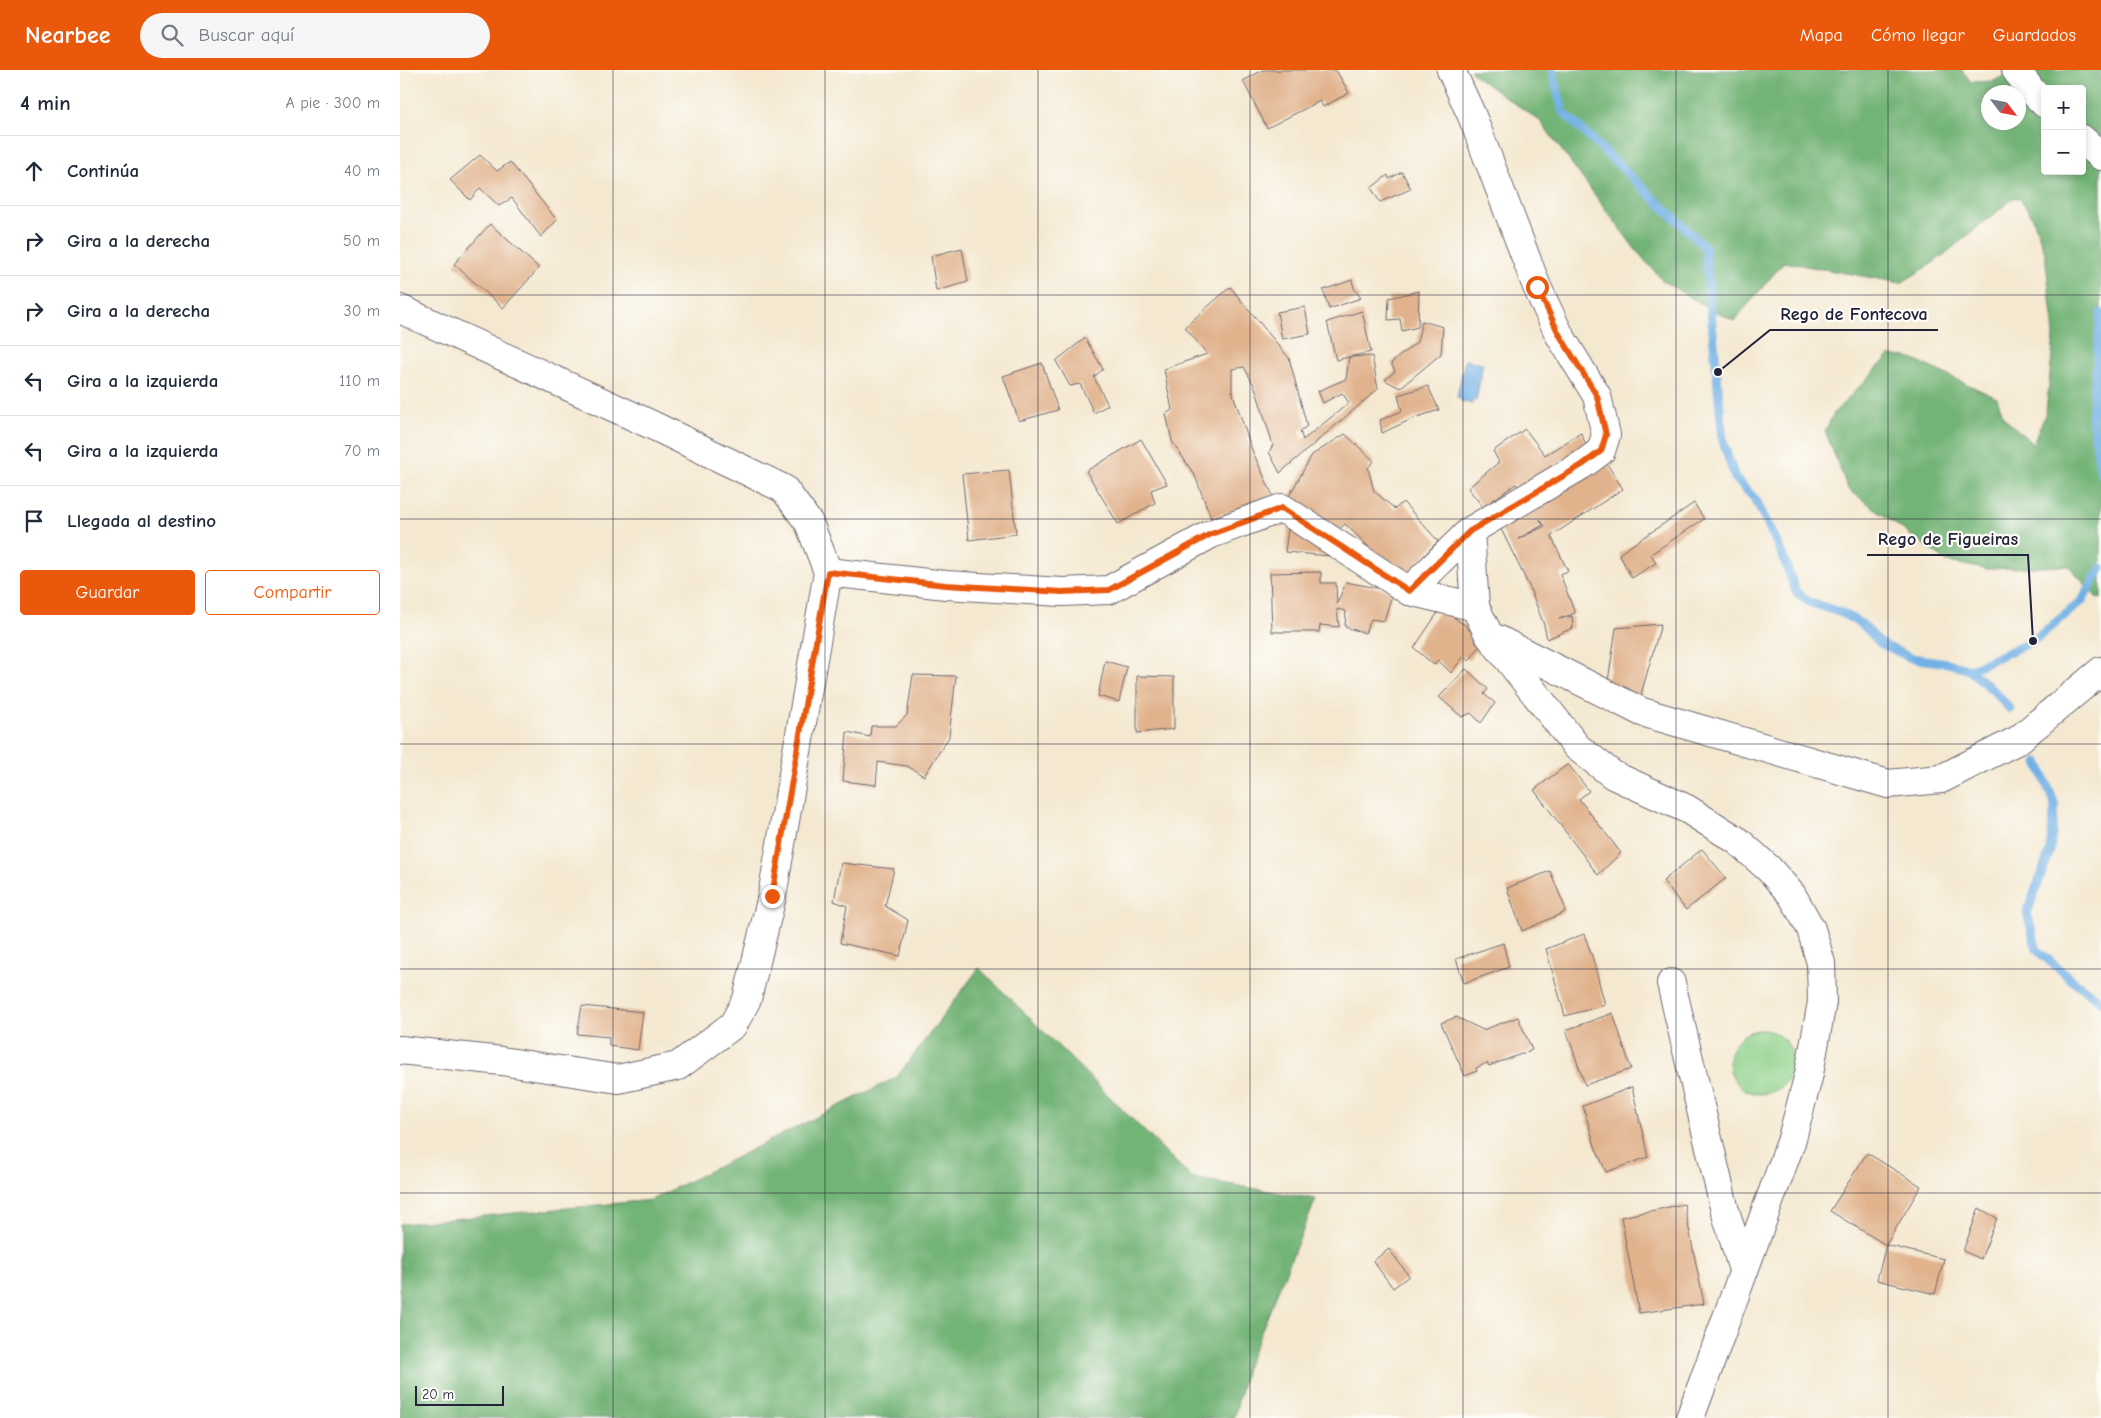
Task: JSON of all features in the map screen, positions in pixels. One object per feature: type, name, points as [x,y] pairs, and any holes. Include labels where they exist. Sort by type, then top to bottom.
[{"type":"street","points":[[1409,591],[1470,531],[1582,465],[1601,451],[1606,435],[1597,396],[1559,334],[1537,287],[1472,116],[1451,70]]},
{"type":"street","points":[[2016,70],[2041,100]]},
{"type":"street","points":[[2086,143],[2101,156]]},
{"type":"street","points":[[400,309],[652,425],[784,489],[809,523],[828,572],[772,896],[747,999],[733,1025],[678,1066],[618,1079],[502,1061],[400,1050]]},
{"type":"street","points":[[828,572],[946,585],[1062,592],[1109,590],[1211,534],[1282,508],[1409,591],[1475,607]]},
{"type":"street","points":[[1470,531],[1475,607],[1489,635],[1577,747],[1613,775],[1687,809],[1738,841],[1769,869],[1792,895],[1811,929],[1821,963],[1822,1002],[1809,1074],[1791,1142],[1690,1418]]},
{"type":"street","points":[[1489,635],[1642,712],[1888,784],[1941,779],[2018,740],[2101,670]]},
{"type":"street","points":[[1672,983],[1724,1207],[1743,1270]]},
{"type":"green space","points":[[1470,70],[1962,70],[1971,82],[1994,81],[2015,70],[2101,70],[2101,599],[2097,598],[2069,566],[1986,569],[1947,562],[1848,489],[1825,431],[1834,413],[1889,356],[1908,357],[1997,398],[2004,418],[2033,444],[2046,412],[2054,335],[2045,253],[2032,216],[2020,199],[2015,197],[1936,261],[1901,283],[1784,262],[1734,321],[1663,281],[1635,249],[1540,121],[1478,78]]},
{"type":"green space","points":[[979,968],[1192,1178],[1316,1199],[1246,1368],[1234,1418],[400,1418],[400,1224],[651,1200],[897,1077]]},
{"type":"green space","points":[[1761,1030],[1779,1036],[1787,1044],[1793,1062],[1787,1080],[1779,1088],[1761,1094],[1743,1088],[1735,1080],[1729,1062],[1735,1044],[1743,1036]]},
{"type":"water","points":[[1465,360],[1483,363],[1476,401],[1473,400],[1472,404],[1461,401],[1461,398],[1457,397]]},
{"type":"building","points":[[1263,70],[1336,70],[1349,93],[1323,107],[1320,101],[1267,128],[1243,81]]},
{"type":"building","points":[[480,155],[497,171],[510,162],[557,220],[541,237],[512,198],[499,206],[480,188],[470,200],[450,180]]},
{"type":"building","points":[[1402,172],[1411,189],[1380,202],[1371,188],[1388,175],[1389,179]]},
{"type":"building","points":[[490,224],[539,268],[503,308],[454,264]]},
{"type":"building","points":[[962,248],[968,282],[936,291],[931,256]]},
{"type":"building","points":[[1352,280],[1354,288],[1361,298],[1329,309],[1323,290]]},
{"type":"building","points":[[1230,287],[1289,358],[1307,426],[1300,431],[1303,440],[1349,403],[1342,393],[1323,403],[1318,391],[1346,379],[1349,357],[1372,356],[1378,389],[1280,473],[1269,452],[1273,445],[1255,387],[1244,367],[1232,369],[1232,391],[1252,450],[1273,496],[1211,518],[1195,476],[1172,441],[1166,414],[1172,410],[1164,369],[1207,354],[1185,327]]},
{"type":"building","points":[[1419,291],[1418,327],[1402,331],[1400,319],[1388,320],[1389,298]]},
{"type":"building","points":[[1305,307],[1310,334],[1282,339],[1277,312]]},
{"type":"building","points":[[1362,311],[1371,352],[1336,360],[1327,322]]},
{"type":"building","points":[[1422,321],[1443,327],[1441,354],[1400,388],[1385,380],[1395,371],[1391,363],[1417,342]]},
{"type":"building","points":[[1085,338],[1103,369],[1094,377],[1108,405],[1094,413],[1080,384],[1070,386],[1056,361]]},
{"type":"building","points":[[1042,363],[1058,410],[1019,421],[1003,376]]},
{"type":"building","points":[[1428,386],[1439,410],[1414,418],[1382,433],[1380,420],[1402,411],[1398,395]]},
{"type":"building","points":[[1525,429],[1545,455],[1581,433],[1586,445],[1521,489],[1516,484],[1483,507],[1468,488],[1499,462],[1493,451]]},
{"type":"building","points":[[1345,434],[1374,461],[1368,468],[1374,491],[1395,509],[1403,502],[1438,541],[1402,579],[1345,524],[1333,534],[1287,500],[1312,455]]},
{"type":"building","points":[[1141,439],[1167,484],[1151,490],[1155,503],[1118,524],[1086,471]]},
{"type":"building","points":[[1603,458],[1623,489],[1551,536],[1568,571],[1560,574],[1575,613],[1559,619],[1572,616],[1573,628],[1547,639],[1544,625],[1529,586],[1498,523]],"holes":[[[1540,519],[1545,526],[1518,539],[1543,525]]]},
{"type":"building","points":[[1009,470],[1016,534],[969,540],[962,474]]},
{"type":"building","points":[[1694,503],[1704,519],[1651,554],[1656,563],[1632,578],[1619,554]]},
{"type":"building","points":[[1289,522],[1329,542],[1330,556],[1285,552]]},
{"type":"building","points":[[1321,572],[1321,583],[1336,583],[1337,604],[1346,582],[1393,591],[1384,621],[1371,619],[1365,633],[1345,627],[1346,611],[1337,609],[1339,627],[1320,625],[1319,632],[1272,632],[1270,573]]},
{"type":"building","points":[[1441,608],[1466,626],[1481,644],[1469,661],[1464,656],[1451,673],[1438,660],[1434,665],[1414,648]]},
{"type":"building","points":[[1661,624],[1640,698],[1607,688],[1616,628]]},
{"type":"building","points":[[1105,661],[1127,667],[1119,702],[1098,696]]},
{"type":"building","points":[[1466,669],[1488,689],[1484,694],[1495,703],[1481,723],[1471,713],[1462,717],[1439,697]]},
{"type":"building","points":[[913,675],[956,676],[949,737],[924,776],[907,766],[878,762],[876,785],[843,781],[847,732],[870,737],[871,726],[896,726],[907,715]]},
{"type":"building","points":[[1137,676],[1174,677],[1174,729],[1137,733]]},
{"type":"building","points":[[1568,764],[1589,791],[1579,799],[1621,853],[1598,875],[1534,790]]},
{"type":"building","points":[[1702,849],[1726,878],[1686,910],[1663,881]]},
{"type":"building","points":[[841,863],[894,869],[885,906],[908,920],[900,956],[840,943],[847,906],[834,901]]},
{"type":"building","points":[[1550,871],[1565,912],[1522,931],[1507,888]]},
{"type":"building","points":[[1584,934],[1593,959],[1605,1005],[1565,1016],[1546,949]]},
{"type":"building","points":[[1503,943],[1509,967],[1464,983],[1456,959]]},
{"type":"building","points":[[582,1006],[643,1012],[638,1050],[609,1046],[609,1037],[577,1034]]},
{"type":"building","points":[[1613,1013],[1631,1069],[1585,1085],[1566,1030]]},
{"type":"building","points":[[1456,1017],[1483,1030],[1518,1017],[1532,1050],[1489,1066],[1487,1063],[1476,1068],[1477,1071],[1465,1076],[1441,1023]]},
{"type":"building","points":[[1632,1087],[1648,1157],[1606,1172],[1595,1146],[1583,1106]]},
{"type":"building","points":[[1867,1153],[1921,1186],[1886,1245],[1830,1211]]},
{"type":"building","points":[[1684,1204],[1704,1304],[1639,1313],[1621,1217]]},
{"type":"building","points":[[1979,1208],[1997,1218],[1981,1259],[1963,1251]]},
{"type":"building","points":[[1886,1245],[1944,1259],[1935,1294],[1877,1280]]},
{"type":"building","points":[[1389,1249],[1409,1276],[1393,1288],[1373,1261]]},
{"type":"waterway","points":[[1552,70],[1563,112],[1705,247],[1723,441],[1735,478],[1756,500],[1782,554],[1796,592],[1809,602],[1842,613],[1863,625],[1880,643],[1911,658],[1948,663],[1969,670],[1993,690],[2010,709]]},
{"type":"waterway","points":[[2101,313],[2092,418],[2101,474]]},
{"type":"waterway","points":[[1969,670],[2033,641],[2082,601],[2101,568]]},
{"type":"waterway","points":[[2038,762],[2055,805],[2050,851],[2027,913],[2037,950],[2072,980],[2101,1001]]},
{"type":"place","name":"Rego de Fontecova","points":[[1718,372]]},
{"type":"place","name":"Rego de Figueiras","points":[[2033,641]]},
{"type":"route","points":[[772,896],[828,572],[946,585],[1062,592],[1109,590],[1211,534],[1282,508],[1409,591],[1470,531],[1582,465],[1601,451],[1606,435],[1597,396],[1559,334],[1537,287]]}]
